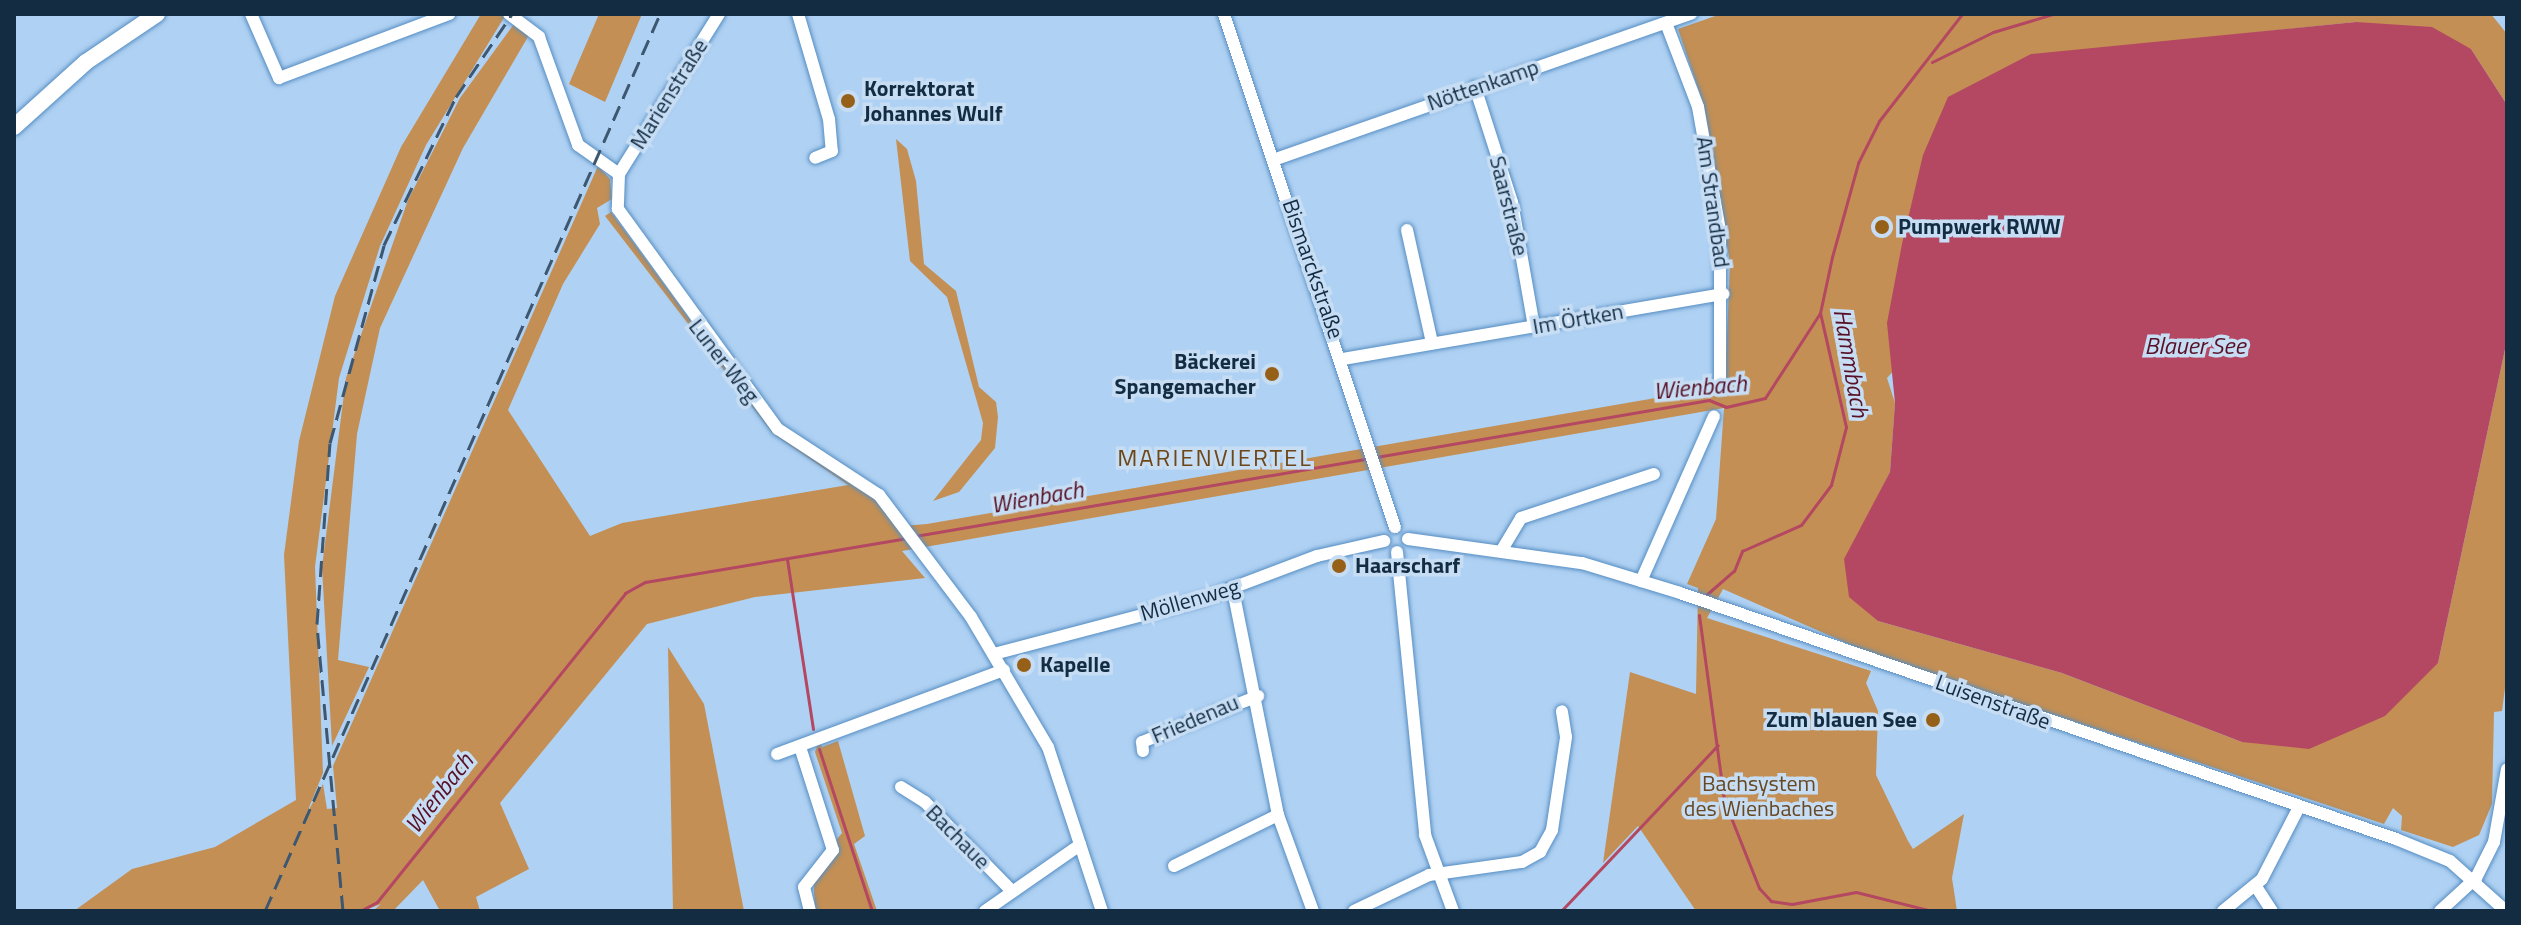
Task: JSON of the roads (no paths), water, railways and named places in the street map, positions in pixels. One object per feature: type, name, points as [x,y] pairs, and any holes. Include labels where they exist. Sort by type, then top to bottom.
[{"type":"street","points":[[14,127],[86,62],[157,14]]},
{"type":"street","points":[[251,14],[279,78],[449,14]]},
{"type":"street","points":[[509,14],[539,37],[578,145],[619,174]]},
{"type":"street","name":"Marienstraße","points":[[619,174],[719,14]]},
{"type":"street","points":[[798,14],[830,129],[832,151],[815,158]]},
{"type":"street","name":"Bismarckstraße","points":[[1224,14],[1343,359],[1395,527]]},
{"type":"street","name":"Nöttenkamp","points":[[1276,159],[1691,14]]},
{"type":"street","name":"Am Strandbad","points":[[1666,23],[1698,107],[1723,294],[1720,387]]},
{"type":"street","name":"Saarstraße","points":[[1475,87],[1512,202],[1534,327]]},
{"type":"street","name":"Luner Weg","points":[[619,174],[618,209],[778,429],[879,495],[922,549],[994,654],[1048,747],[1102,911]]},
{"type":"street","points":[[1407,230],[1432,343]]},
{"type":"street","name":"Im Örtken","points":[[1343,359],[1723,294]]},
{"type":"street","points":[[1641,581],[1714,416]]},
{"type":"street","points":[[1503,548],[1521,518],[1654,474]]},
{"type":"street","points":[[1397,552],[1408,539],[1395,527],[1384,541],[1397,552],[1421,804],[1436,872],[1453,911]]},
{"type":"street","name":"Luisenstraße","points":[[1408,539],[1503,548],[1690,596],[2450,861],[2476,878],[2506,911]]},
{"type":"street","name":"Möllenweg","points":[[994,654],[1233,590],[1317,556],[1384,541]]},
{"type":"street","name":"Friedenau","points":[[1233,590],[1258,696],[1278,815],[1313,911]]},
{"type":"street","points":[[777,754],[801,750],[1004,670]]},
{"type":"street","name":"Friedenau","points":[[1143,751],[1142,742],[1258,696]]},
{"type":"street","points":[[1354,911],[1436,872],[1522,862],[1546,844],[1566,737],[1562,711]]},
{"type":"street","points":[[801,750],[833,850],[804,887],[810,911]]},
{"type":"street","points":[[2440,911],[2476,878],[2494,842],[2507,769]]},
{"type":"street","name":"Bachaue","points":[[901,787],[925,802],[1012,891]]},
{"type":"street","points":[[2223,911],[2255,885],[2299,807]]},
{"type":"street","points":[[1174,866],[1278,815]]},
{"type":"street","points":[[985,911],[1080,845]]},
{"type":"street","points":[[2255,885],[2272,911]]},
{"type":"water","name":"Blauer See","points":[[2356,22],[2432,27],[2471,49],[2507,105],[2507,340],[2438,663],[2385,716],[2309,749],[2242,742],[2062,673],[1878,621],[1849,597],[1844,559],[1890,472],[1895,403],[1887,323],[1902,244],[1923,155],[1948,97],[2031,54]]},
{"type":"waterway","name":"Hammbach","points":[[1706,595],[1734,571],[1742,551],[1801,525],[1831,485],[1846,427],[1820,313],[1858,163],[1879,121],[1962,14]]},
{"type":"waterway","points":[[1932,62],[1993,32],[2053,14]]},
{"type":"waterway","name":"Wienbach","points":[[1376,457],[1709,400],[1726,407],[1765,398],[1820,313]]},
{"type":"waterway","name":"Wienbach","points":[[915,536],[1369,458]]},
{"type":"waterway","name":"Wienbach","points":[[360,911],[377,902],[625,593],[645,582],[907,538]]},
{"type":"waterway","points":[[787,559],[813,729]]},
{"type":"waterway","name":"Hammbach","points":[[1699,615],[1724,800],[1759,888],[1771,901],[1792,904],[1856,892],[1932,911]]},
{"type":"waterway","points":[[1561,911],[1718,745]]},
{"type":"waterway","points":[[819,749],[872,911]]},
{"type":"railway","points":[[343,911],[317,624],[330,443],[384,245],[456,97],[512,14]]},
{"type":"railway","points":[[265,911],[660,14]]},
{"type":"place","name":"Korrektorat Johannes Wulf","points":[[848,101]]},
{"type":"place","name":"Pumpwerk RWW","points":[[1882,227]]},
{"type":"place","name":"Bäckerei Spangemacher","points":[[1272,374]]},
{"type":"place","name":"Haarscharf","points":[[1339,566]]},
{"type":"place","name":"Kapelle","points":[[1024,665]]},
{"type":"place","name":"Zum blauen See","points":[[1933,720]]},
{"type":"district","name":"MARIENVIERTEL","points":[[1215,458]]},
{"type":"park label","name":"Bachsystem des Wienbaches","points":[[1759,796]]}]
